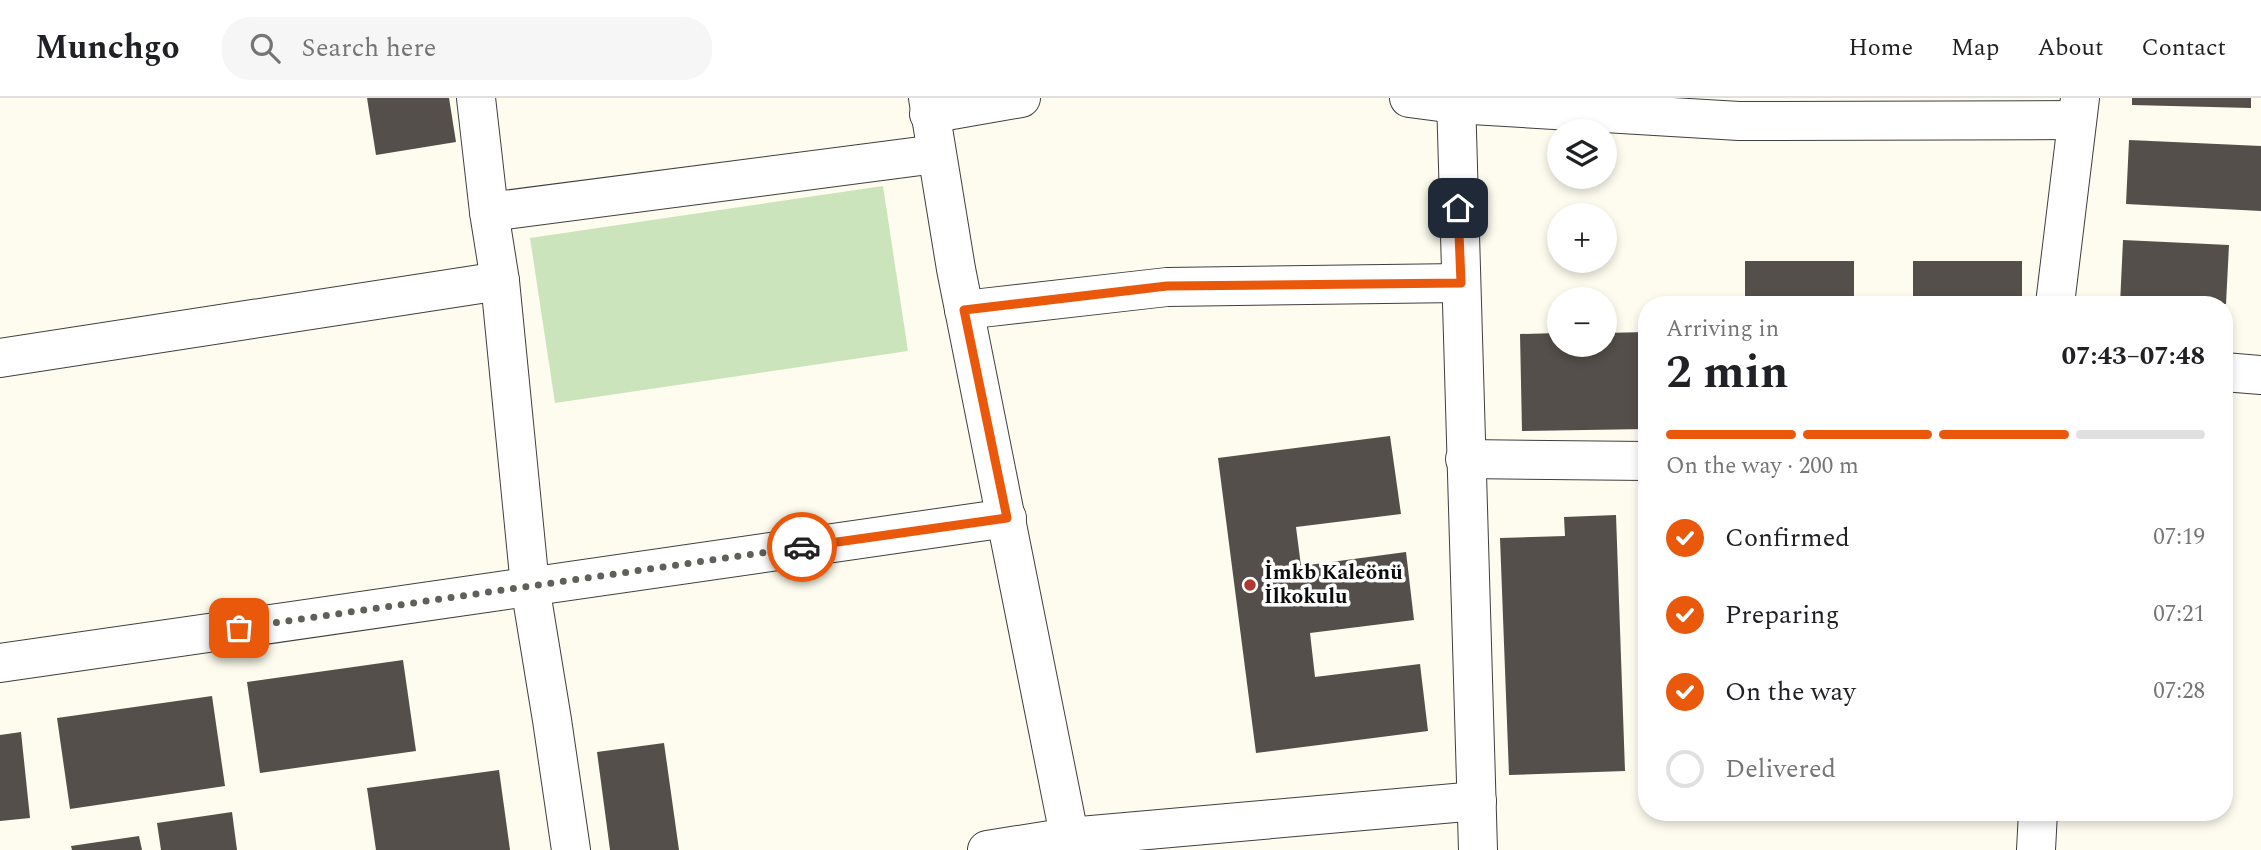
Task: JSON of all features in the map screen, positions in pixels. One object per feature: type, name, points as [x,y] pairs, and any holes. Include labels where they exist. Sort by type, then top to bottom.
[{"type":"street","points":[[476,98],[500,281],[530,586],[570,850]]},
{"type":"street","points":[[1021,98],[929,106],[964,310],[1070,843]]},
{"type":"street","points":[[1409,98],[1739,121],[2078,109],[2056,296]]},
{"type":"street","points":[[1456,101],[1478,850]]},
{"type":"street","points":[[489,212],[936,154]]},
{"type":"street","points":[[0,358],[500,281]]},
{"type":"street","points":[[964,310],[1167,286],[1461,283]]},
{"type":"street","points":[[2233,373],[2261,375]]},
{"type":"street","points":[[1465,459],[1638,461]]},
{"type":"street","points":[[0,663],[1007,518]]},
{"type":"street","points":[[987,850],[1476,801]]},
{"type":"street","points":[[2036,850],[2038,821]]},
{"type":"green space","points":[[883,186],[908,351],[555,403],[530,238]]},
{"type":"building","points":[[367,98],[449,98],[456,142],[376,155]]},
{"type":"building","points":[[2132,98],[2251,98],[2251,108],[2132,105]]},
{"type":"building","points":[[2129,140],[2261,146],[2261,211],[2126,204]]},
{"type":"building","points":[[2123,240],[2229,245],[2226,296],[2120,296]]},
{"type":"building","points":[[1745,261],[1854,261],[1854,296],[1745,296]]},
{"type":"building","points":[[1913,261],[2022,261],[2022,296],[1913,296]]},
{"type":"building","points":[[1638,332],[1638,429],[1522,431],[1520,334],[1547,333],[1547,357],[1617,357],[1617,333]]},
{"type":"building","points":[[1390,436],[1401,514],[1296,527],[1301,566],[1406,552],[1414,620],[1310,633],[1315,677],[1420,664],[1428,731],[1256,753],[1218,458]]},
{"type":"building","points":[[1616,515],[1625,771],[1509,775],[1500,538],[1565,536],[1564,517]]},
{"type":"building","points":[[403,660],[416,751],[260,773],[247,682]]},
{"type":"building","points":[[212,696],[225,786],[70,809],[57,718]]},
{"type":"building","points":[[21,732],[30,818],[0,821],[0,735]]},
{"type":"building","points":[[664,743],[679,850],[610,850],[597,752]]},
{"type":"building","points":[[499,770],[510,850],[376,850],[367,788]]},
{"type":"building","points":[[232,812],[237,850],[161,850],[157,823]]},
{"type":"building","points":[[139,836],[142,850],[72,850],[71,846]]},
{"type":"way so far","points":[[239,628],[802,547]]},
{"type":"place","name":"İmkb Kaleönü İlkokulu","points":[[1250,585]]},
{"type":"route","points":[[802,547],[1007,518],[964,310],[1167,286],[1461,283],[1458,208]]}]
